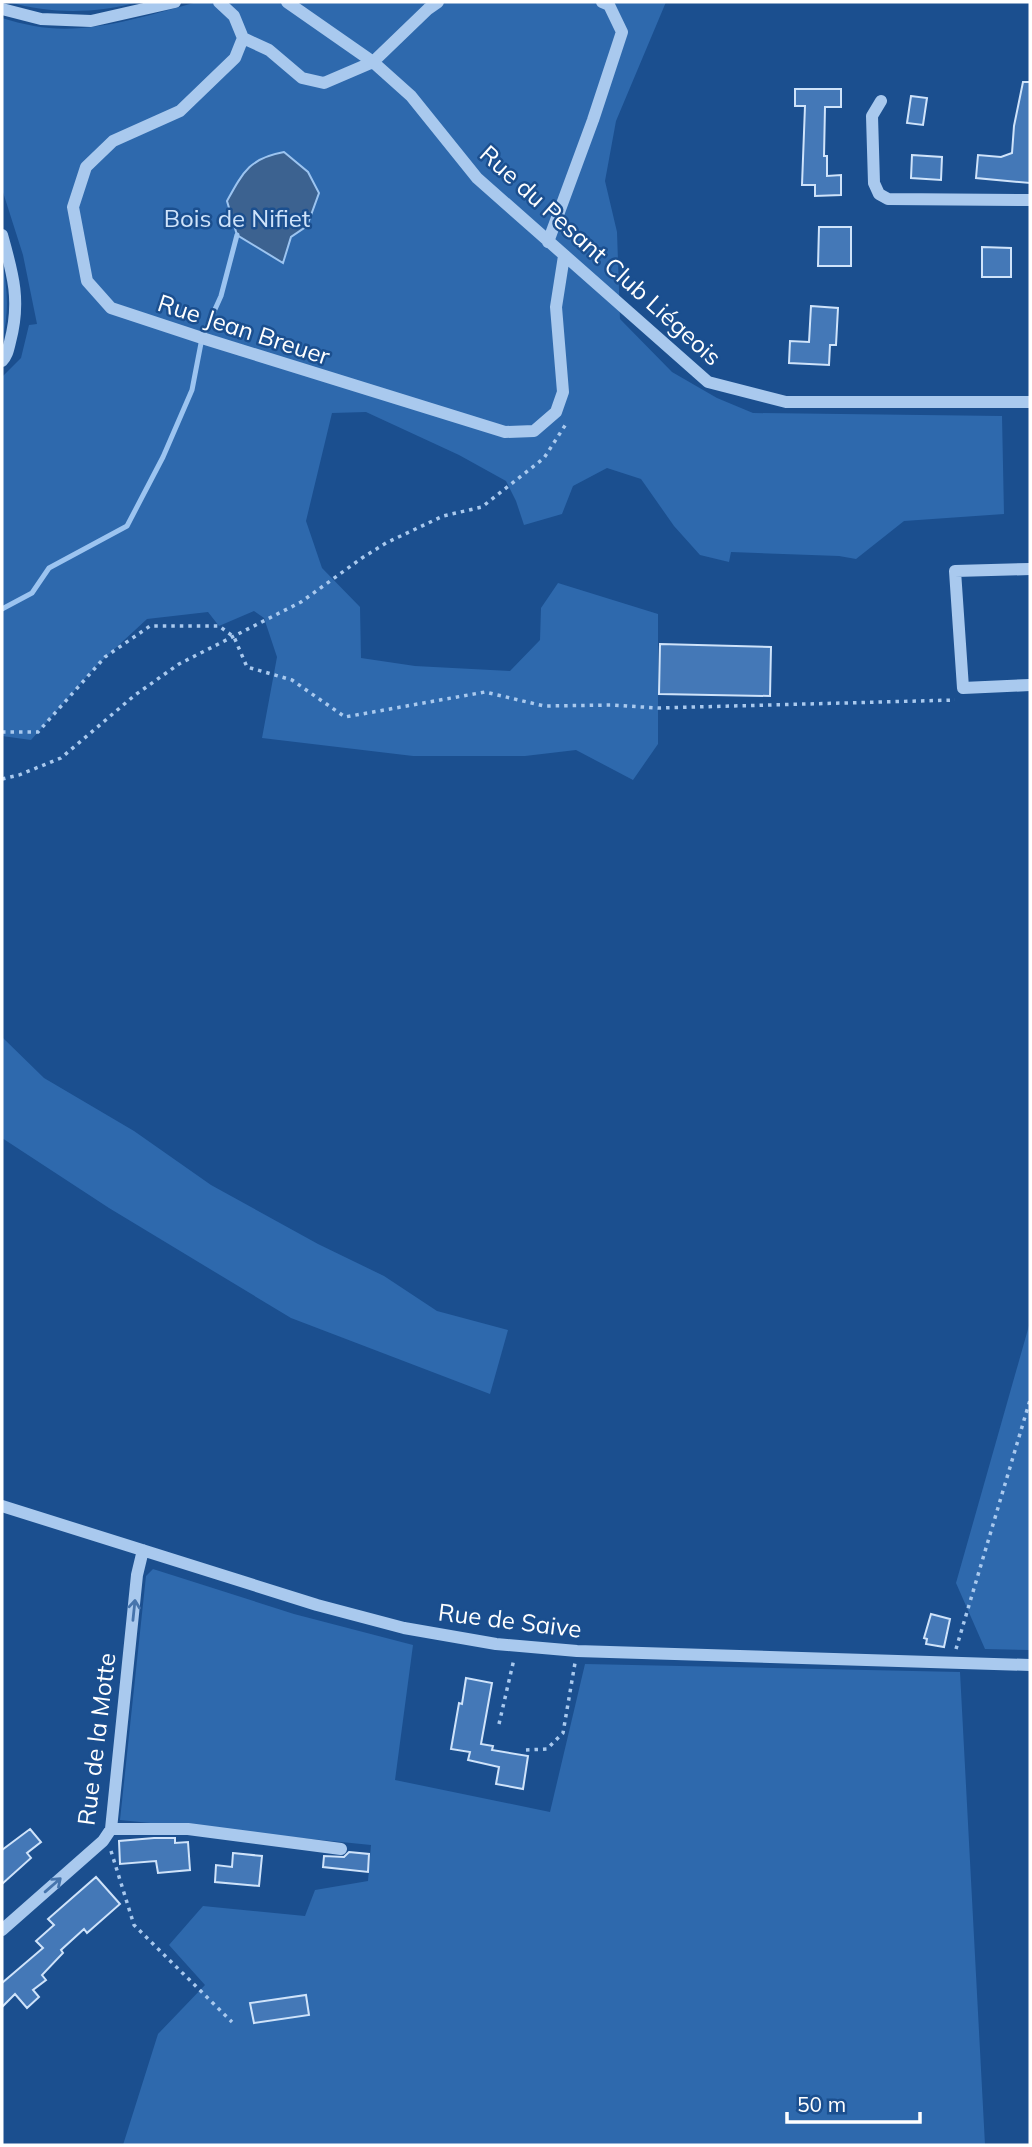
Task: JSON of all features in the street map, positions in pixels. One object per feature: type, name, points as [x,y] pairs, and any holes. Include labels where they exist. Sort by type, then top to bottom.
[{"type":"street","points":[[2,9],[41,19],[91,21],[175,2]]},
{"type":"street","points":[[219,2],[234,16],[243,37],[269,50],[302,78],[324,83],[373,62],[438,2]]},
{"type":"street","name":"Rue du Pesant Club Liégeois","points":[[287,2],[373,62],[411,96],[477,178],[708,382],[786,402],[1030,402]]},
{"type":"street","points":[[548,242],[622,32],[608,5],[602,2]]},
{"type":"street","name":"Rue Jean Breuer","points":[[243,37],[235,58],[180,111],[113,141],[86,167],[73,207],[87,281],[111,307],[505,432],[534,430],[556,412],[563,392],[556,307],[564,256]]},
{"type":"street","points":[[881,101],[872,116],[874,183],[879,194],[888,199],[1030,200]]},
{"type":"street","points":[[2,235],[14,277],[16,320],[6,357],[2,361]]},
{"type":"street","points":[[1030,569],[955,571],[963,688],[1030,685]]},
{"type":"street","name":"Rue de Saive","points":[[2,1506],[342,1612],[404,1628],[517,1646],[577,1651],[1030,1665]]},
{"type":"street","name":"Rue de la Motte","points":[[2,1930],[103,1841],[111,1829],[137,1574],[143,1550]]},
{"type":"street","points":[[111,1829],[188,1829],[341,1849]]},
{"type":"path","points":[[2,779],[61,758],[135,695],[179,664],[301,602],[386,543],[443,516],[482,507],[544,458],[568,421]]},
{"type":"path","points":[[2,732],[38,732],[105,657],[150,626],[219,626],[234,637],[247,667],[292,680],[345,717],[485,692],[544,706],[611,705],[658,708],[961,700]]},
{"type":"path","points":[[952,1662],[1030,1400]]},
{"type":"path","points":[[499,1724],[517,1646]]},
{"type":"path","points":[[526,1750],[547,1749],[563,1733],[577,1651]]},
{"type":"path","points":[[103,1841],[112,1852],[134,1925],[232,2022]]},
{"type":"green space","points":[[8,2],[139,2],[105,9],[73,11],[41,9]]},
{"type":"green space","name":"Bois de Nifiet","points":[[197,2],[666,2],[616,121],[605,181],[617,232],[620,319],[672,372],[717,398],[753,413],[1002,416],[1004,514],[904,521],[856,559],[731,552],[729,562],[700,555],[674,526],[641,479],[607,468],[573,486],[562,514],[524,525],[506,481],[459,455],[366,412],[332,413],[306,521],[322,568],[360,607],[361,658],[415,666],[510,671],[540,640],[541,608],[558,583],[658,614],[658,744],[633,780],[576,750],[525,756],[413,756],[262,738],[277,657],[264,618],[254,611],[219,626],[208,612],[147,619],[95,667],[31,740],[2,736],[2,377],[21,358],[29,325],[37,324],[23,255],[2,189],[2,18],[34,26],[75,28],[116,23]]},
{"type":"green space","points":[[2,262],[7,302],[2,341]]},
{"type":"green space","points":[[2,1037],[44,1078],[134,1131],[211,1185],[318,1244],[384,1276],[437,1311],[508,1330],[490,1394],[291,1318],[109,1208],[2,1138]]},
{"type":"green space","points":[[1030,1322],[1030,1650],[985,1649],[956,1583]]},
{"type":"green space","points":[[153,1569],[294,1614],[413,1645],[395,1780],[550,1812],[585,1664],[960,1672],[985,2145],[123,2145],[158,2034],[205,1985],[169,1945],[203,1906],[305,1916],[315,1890],[368,1881],[371,1845],[120,1820],[146,1576]]},
{"type":"shaded area","points":[[284,152],[308,172],[319,193],[307,226],[291,237],[283,263],[237,235],[227,201],[238,182],[255,162]]},
{"type":"building","points":[[1023,82],[1030,82],[1030,183],[976,178],[978,155],[1001,157],[1012,153],[1014,126]]},
{"type":"building","points":[[795,89],[841,89],[841,107],[825,107],[824,156],[827,156],[827,176],[841,175],[841,195],[815,196],[815,185],[802,185],[805,106],[795,106]]},
{"type":"building","points":[[911,96],[927,98],[923,125],[907,123]]},
{"type":"building","points":[[912,155],[942,157],[941,180],[911,178]]},
{"type":"building","points":[[819,227],[851,227],[851,266],[818,266]]},
{"type":"building","points":[[982,247],[1011,248],[1011,277],[982,277]]},
{"type":"building","points":[[811,306],[838,308],[836,345],[830,345],[829,365],[789,363],[790,341],[809,342]]},
{"type":"building","points":[[660,644],[771,647],[770,696],[659,694]]},
{"type":"building","points":[[931,1614],[950,1619],[944,1647],[926,1644],[927,1639],[924,1638]]},
{"type":"building","points":[[466,1678],[492,1683],[481,1744],[493,1746],[492,1750],[528,1756],[523,1789],[496,1784],[499,1767],[468,1760],[470,1752],[451,1749]]},
{"type":"building","points":[[30,1829],[41,1842],[27,1853],[31,1858],[2,1884],[2,1850]]},
{"type":"building","points":[[175,1838],[175,1843],[188,1842],[190,1870],[158,1873],[156,1861],[120,1864],[119,1841]]},
{"type":"building","points":[[349,1852],[369,1854],[368,1872],[323,1867],[324,1856],[344,1857]]},
{"type":"building","points":[[233,1853],[262,1856],[259,1886],[215,1882],[216,1865],[232,1867]]},
{"type":"building","points":[[96,1877],[120,1904],[87,1933],[84,1929],[61,1950],[63,1953],[42,1975],[46,1980],[33,1990],[39,1997],[27,2008],[15,1994],[2,2007],[2,1983],[43,1948],[36,1941],[54,1925],[48,1919]]},
{"type":"building","points":[[306,1995],[309,2015],[254,2023],[250,2003]]},
{"type":"waterway","points":[[2,609],[32,593],[49,568],[127,526],[163,457],[192,390],[202,338],[221,296],[237,235]]}]
